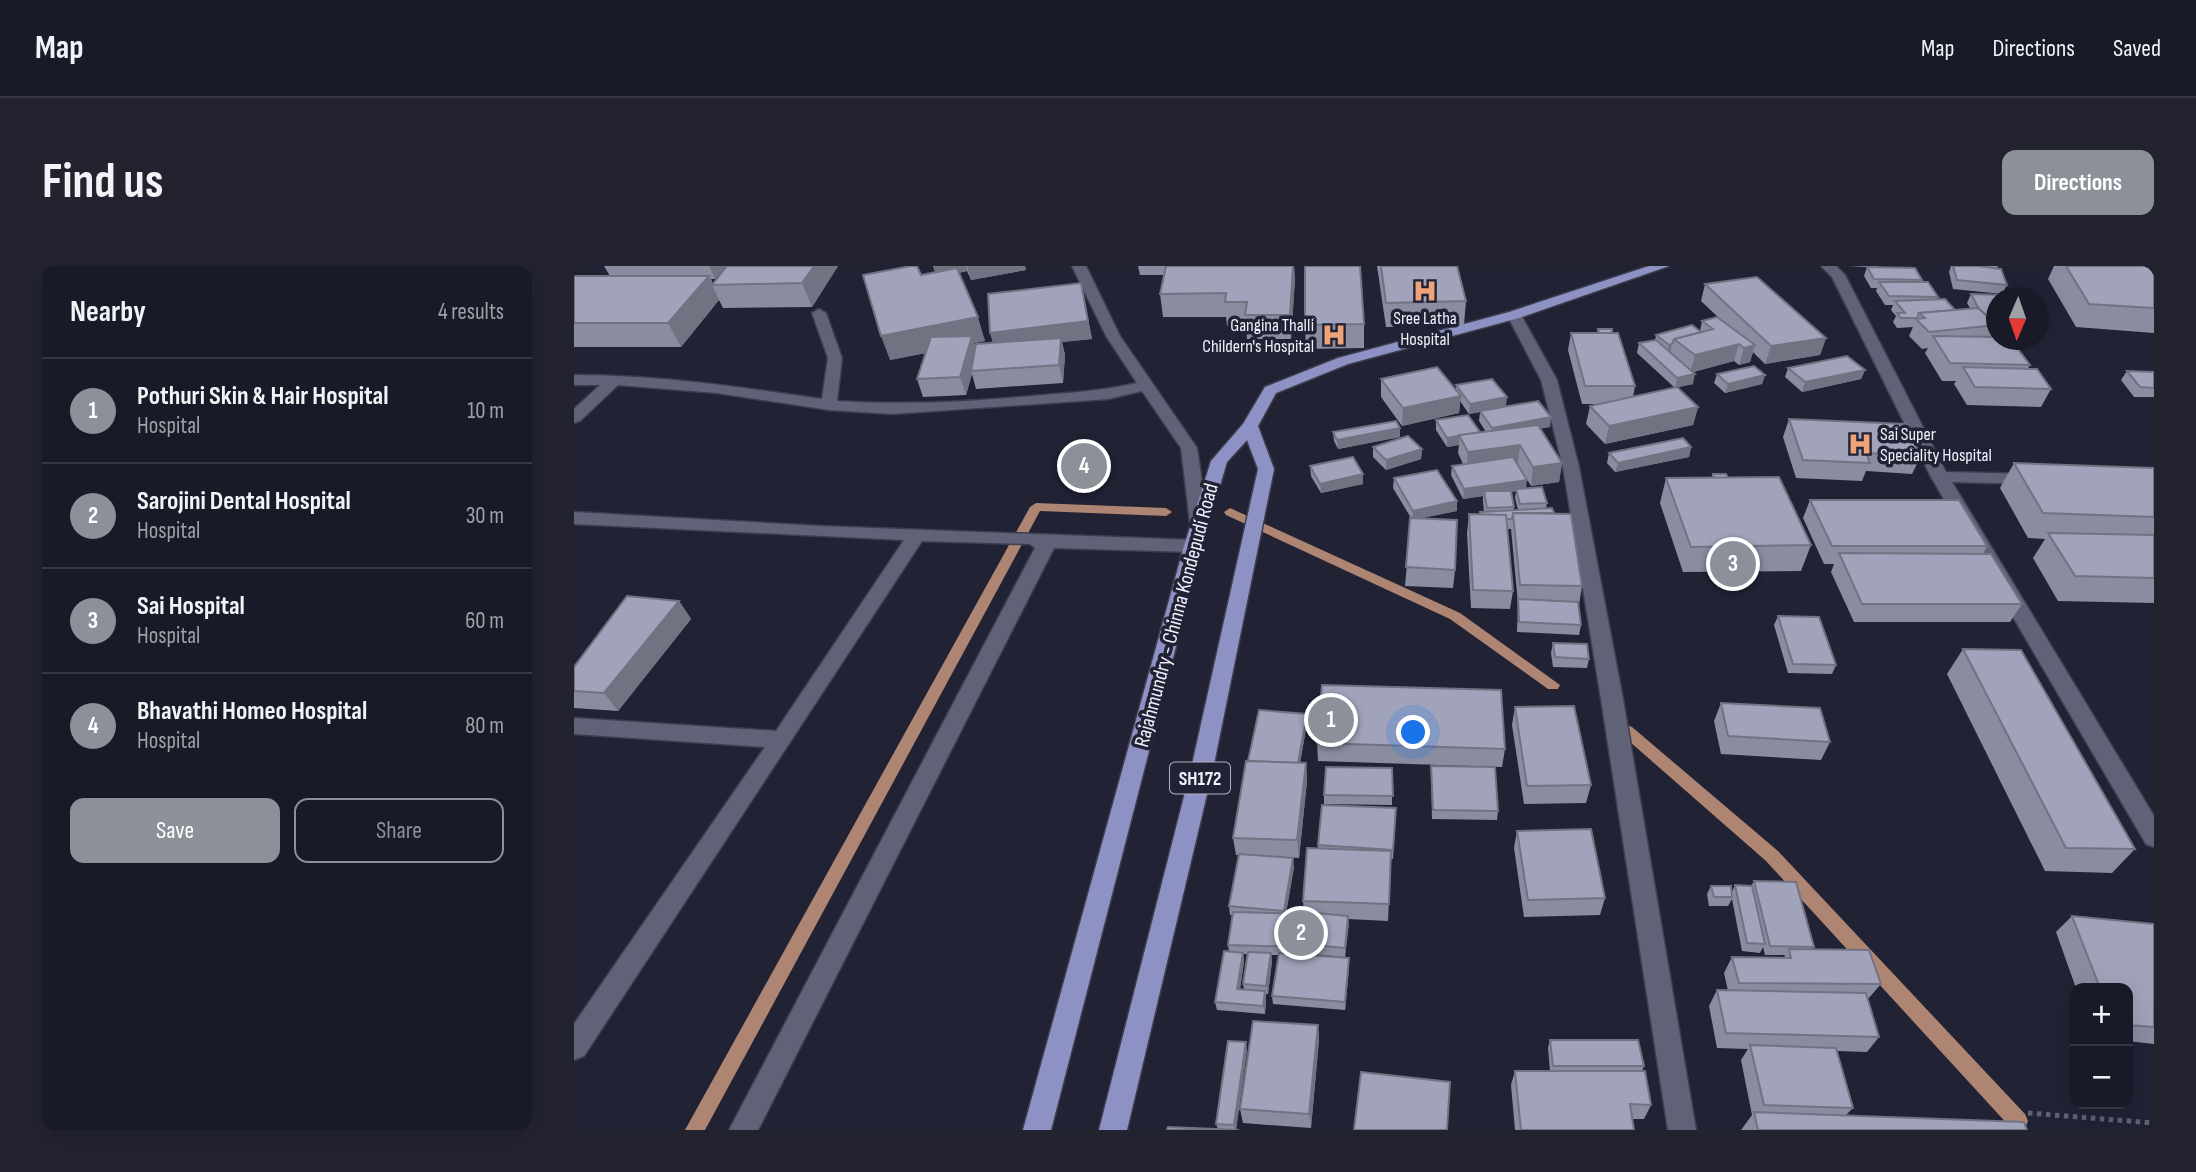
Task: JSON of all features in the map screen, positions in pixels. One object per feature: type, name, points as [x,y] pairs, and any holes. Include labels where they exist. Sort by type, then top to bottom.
[{"type":"main road","name":"Rajahmundry - Chinna Kondepudi Road","points":[[1038,1130],[1199,523],[1219,461],[1250,426],[1270,390],[1343,361],[1514,315],[1662,266]]},
{"type":"main road","name":"SH172","points":[[1113,1130],[1202,769],[1266,469],[1250,426]]},
{"type":"street","points":[[1079,266],[1113,336],[1189,448],[1199,523]]},
{"type":"street","points":[[1828,266],[1838,275],[1940,477],[2154,837]]},
{"type":"street","points":[[819,313],[835,358],[829,405]]},
{"type":"street","points":[[1514,315],[1549,380],[1571,467],[1612,699],[1682,1130]]},
{"type":"street","points":[[574,380],[614,380],[717,388],[829,405],[892,409],[1108,394],[1147,386]]},
{"type":"street","points":[[574,418],[614,380]]},
{"type":"street","points":[[1940,477],[2047,479]]},
{"type":"street","points":[[574,518],[820,532],[1035,538],[1045,547],[743,1130]]},
{"type":"street","points":[[578,1035],[782,740],[917,534]]},
{"type":"street","points":[[1039,542],[1193,546]]},
{"type":"street","points":[[574,726],[782,740]]},
{"type":"path","points":[[2028,1113],[2154,1123]]},
{"type":"building","points":[[727,266],[814,266],[802,283],[712,285]]},
{"type":"building","points":[[917,266],[921,275],[957,268],[978,317],[881,336],[863,275]]},
{"type":"building","points":[[1166,266],[1293,266],[1290,315],[1245,315],[1247,302],[1225,302],[1226,293],[1160,294]]},
{"type":"building","points":[[1305,266],[1360,266],[1364,324],[1305,325]]},
{"type":"building","points":[[1381,266],[1457,266],[1466,301],[1386,303]]},
{"type":"building","points":[[1953,266],[2001,269],[2007,285],[1957,280]]},
{"type":"building","points":[[2066,266],[2154,266],[2154,308],[2089,304]]},
{"type":"building","points":[[1867,267],[1915,268],[1922,280],[1874,279]]},
{"type":"building","points":[[574,276],[709,276],[668,323],[574,323]]},
{"type":"building","points":[[1757,277],[1826,338],[1771,346],[1705,284]]},
{"type":"building","points":[[1879,282],[1928,282],[1938,297],[1889,296]]},
{"type":"building","points":[[1081,283],[1088,321],[990,333],[988,294]]},
{"type":"building","points":[[1971,294],[1986,294],[1986,315],[1979,309]]},
{"type":"building","points":[[1945,299],[1955,310],[1919,313],[1917,318],[1901,318],[1897,313],[1905,313],[1895,301]]},
{"type":"building","points":[[1978,308],[1986,315],[1986,326],[1929,332],[1916,319],[1925,318],[1919,313]]},
{"type":"building","points":[[1717,317],[1755,345],[1744,348],[1739,344],[1695,355],[1674,339],[1713,329],[1702,321]]},
{"type":"building","points":[[1692,325],[1701,332],[1674,339],[1669,345],[1656,335]]},
{"type":"building","points":[[1598,329],[1612,329],[1612,333],[1599,333]]},
{"type":"building","points":[[1571,333],[1618,333],[1635,386],[1585,386]]},
{"type":"building","points":[[972,336],[960,377],[917,379],[931,337]]},
{"type":"building","points":[[1933,336],[1986,337],[1986,350],[2019,350],[2030,365],[1950,363]]},
{"type":"building","points":[[1061,338],[1059,365],[971,371],[976,344]]},
{"type":"building","points":[[1656,340],[1695,374],[1677,378],[1639,343]]},
{"type":"building","points":[[1847,356],[1865,370],[1805,382],[1788,368]]},
{"type":"building","points":[[1754,366],[1765,375],[1728,384],[1717,374]]},
{"type":"building","points":[[1437,367],[1461,396],[1403,408],[1381,379]]},
{"type":"building","points":[[1963,367],[2037,369],[2051,389],[1975,387]]},
{"type":"building","points":[[2127,371],[2154,372],[2154,388],[2140,387]]},
{"type":"building","points":[[1492,379],[1507,397],[1470,404],[1456,385]]},
{"type":"building","points":[[1677,387],[1698,407],[1609,426],[1590,406]]},
{"type":"building","points":[[1538,401],[1551,417],[1492,428],[1480,411]]},
{"type":"building","points":[[1468,415],[1480,432],[1447,438],[1436,420]]},
{"type":"building","points":[[1789,419],[1906,424],[1921,456],[1866,453],[1870,463],[1803,460]]},
{"type":"building","points":[[1396,421],[1400,428],[1337,440],[1333,432]]},
{"type":"building","points":[[1538,425],[1562,463],[1533,467],[1520,445],[1468,452],[1459,435]]},
{"type":"building","points":[[1408,436],[1422,449],[1386,460],[1373,447]]},
{"type":"building","points":[[1683,438],[1691,447],[1618,463],[1609,453]]},
{"type":"building","points":[[1353,457],[1363,474],[1320,484],[1310,466]]},
{"type":"building","points":[[1513,457],[1527,480],[1464,489],[1452,466]]},
{"type":"building","points":[[2014,463],[2154,468],[2154,517],[2043,513]]},
{"type":"building","points":[[1437,470],[1457,501],[1413,511],[1394,478]]},
{"type":"building","points":[[1713,474],[1726,474],[1728,478],[1714,478]]},
{"type":"building","points":[[1779,477],[1811,545],[1691,547],[1666,478]]},
{"type":"building","points":[[1542,487],[1547,503],[1520,504],[1516,489]]},
{"type":"building","points":[[1484,491],[1511,491],[1514,507],[1487,508]]},
{"type":"building","points":[[1810,500],[1959,500],[1987,546],[1832,546]]},
{"type":"building","points":[[1552,508],[1554,513],[1513,513],[1512,519],[1506,519],[1506,515],[1481,515],[1480,512]]},
{"type":"building","points":[[1513,513],[1571,514],[1582,586],[1520,585]]},
{"type":"building","points":[[1469,514],[1506,515],[1513,591],[1473,590]]},
{"type":"building","points":[[1410,518],[1457,520],[1455,570],[1406,567]]},
{"type":"building","points":[[2048,533],[2154,535],[2154,578],[2075,576]]},
{"type":"building","points":[[1839,553],[1991,554],[2022,604],[1862,604]]},
{"type":"building","points":[[627,596],[679,601],[604,693],[574,691],[574,667]]},
{"type":"building","points":[[1518,599],[1578,602],[1581,625],[1519,622]]},
{"type":"building","points":[[1778,616],[1819,617],[1836,665],[1793,664]]},
{"type":"building","points":[[1553,643],[1587,644],[1589,659],[1555,657]]},
{"type":"building","points":[[1963,649],[2021,650],[2135,849],[2066,848]]},
{"type":"building","points":[[1322,685],[1501,690],[1505,749],[1317,743]]},
{"type":"building","points":[[1721,703],[1820,708],[1830,742],[1728,736]]},
{"type":"building","points":[[1574,706],[1591,785],[1527,786],[1515,707]]},
{"type":"building","points":[[1259,710],[1307,714],[1298,763],[1248,761]]},
{"type":"building","points":[[1246,761],[1306,763],[1297,840],[1233,838]]},
{"type":"building","points":[[1431,766],[1495,767],[1498,811],[1433,810]]},
{"type":"building","points":[[1326,767],[1392,768],[1393,796],[1324,795]]},
{"type":"building","points":[[1322,805],[1396,808],[1393,850],[1318,845]]},
{"type":"building","points":[[1591,829],[1605,898],[1528,900],[1517,831]]},
{"type":"building","points":[[1307,848],[1391,851],[1389,904],[1303,901]]},
{"type":"building","points":[[1239,854],[1293,858],[1284,911],[1229,906]]},
{"type":"building","points":[[1754,881],[1796,882],[1814,947],[1770,946]]},
{"type":"building","points":[[1735,885],[1752,886],[1765,944],[1747,943]]},
{"type":"building","points":[[1711,886],[1731,886],[1732,897],[1714,897]]},
{"type":"building","points":[[1233,912],[1309,914],[1306,947],[1228,945]]},
{"type":"building","points":[[1316,913],[1348,916],[1345,948],[1312,945]]},
{"type":"building","points":[[2072,916],[2154,924],[2154,1027],[2133,1025],[2133,983],[2098,983]]},
{"type":"building","points":[[1789,949],[1869,950],[1881,984],[1739,983],[1732,957],[1791,958]]},
{"type":"building","points":[[1224,951],[1243,953],[1237,989],[1265,991],[1263,1006],[1215,1002]]},
{"type":"building","points":[[1248,952],[1271,953],[1266,986],[1243,984]]},
{"type":"building","points":[[1279,953],[1349,958],[1345,1002],[1272,996]]},
{"type":"building","points":[[1717,990],[1866,993],[1879,1037],[1726,1033]]},
{"type":"building","points":[[1253,1021],[1318,1025],[1309,1114],[1240,1109]]},
{"type":"building","points":[[1550,1040],[1638,1040],[1644,1066],[1553,1066]]},
{"type":"building","points":[[1228,1041],[1246,1042],[1234,1125],[1216,1124]]},
{"type":"building","points":[[1750,1045],[1836,1048],[1853,1108],[1764,1105]]},
{"type":"building","points":[[1515,1071],[1645,1071],[1651,1105],[1630,1104],[1634,1130],[1521,1130]]},
{"type":"building","points":[[1361,1072],[1450,1082],[1447,1130],[1354,1130]]},
{"type":"building","points":[[1754,1112],[2024,1122],[2027,1130],[1758,1130]]},
{"type":"building","points":[[1168,1127],[1239,1130],[1167,1130]]},
{"type":"waterway","points":[[695,1130],[1036,507],[1166,512]]},
{"type":"waterway","points":[[1230,512],[1455,616],[1553,685]]},
{"type":"waterway","points":[[1627,731],[1772,856],[2018,1121]]},
{"type":"place","name":"Sree Latha Hospital","points":[[1425,291]]},
{"type":"place","name":"Gangina Thalli Childern's Hospital","points":[[1334,335]]},
{"type":"place","name":"Sai Super Speciality Hospital","points":[[1860,444]]},
{"type":"place","name":"Bhavathi Homeo Hospital","points":[[1084,466]]},
{"type":"place","name":"Sai Hospital","points":[[1733,564]]},
{"type":"place","name":"Pothuri Skin & Hair Hospital","points":[[1331,720]]},
{"type":"place","name":"Sarojini Dental Hospital","points":[[1301,933]]}]
